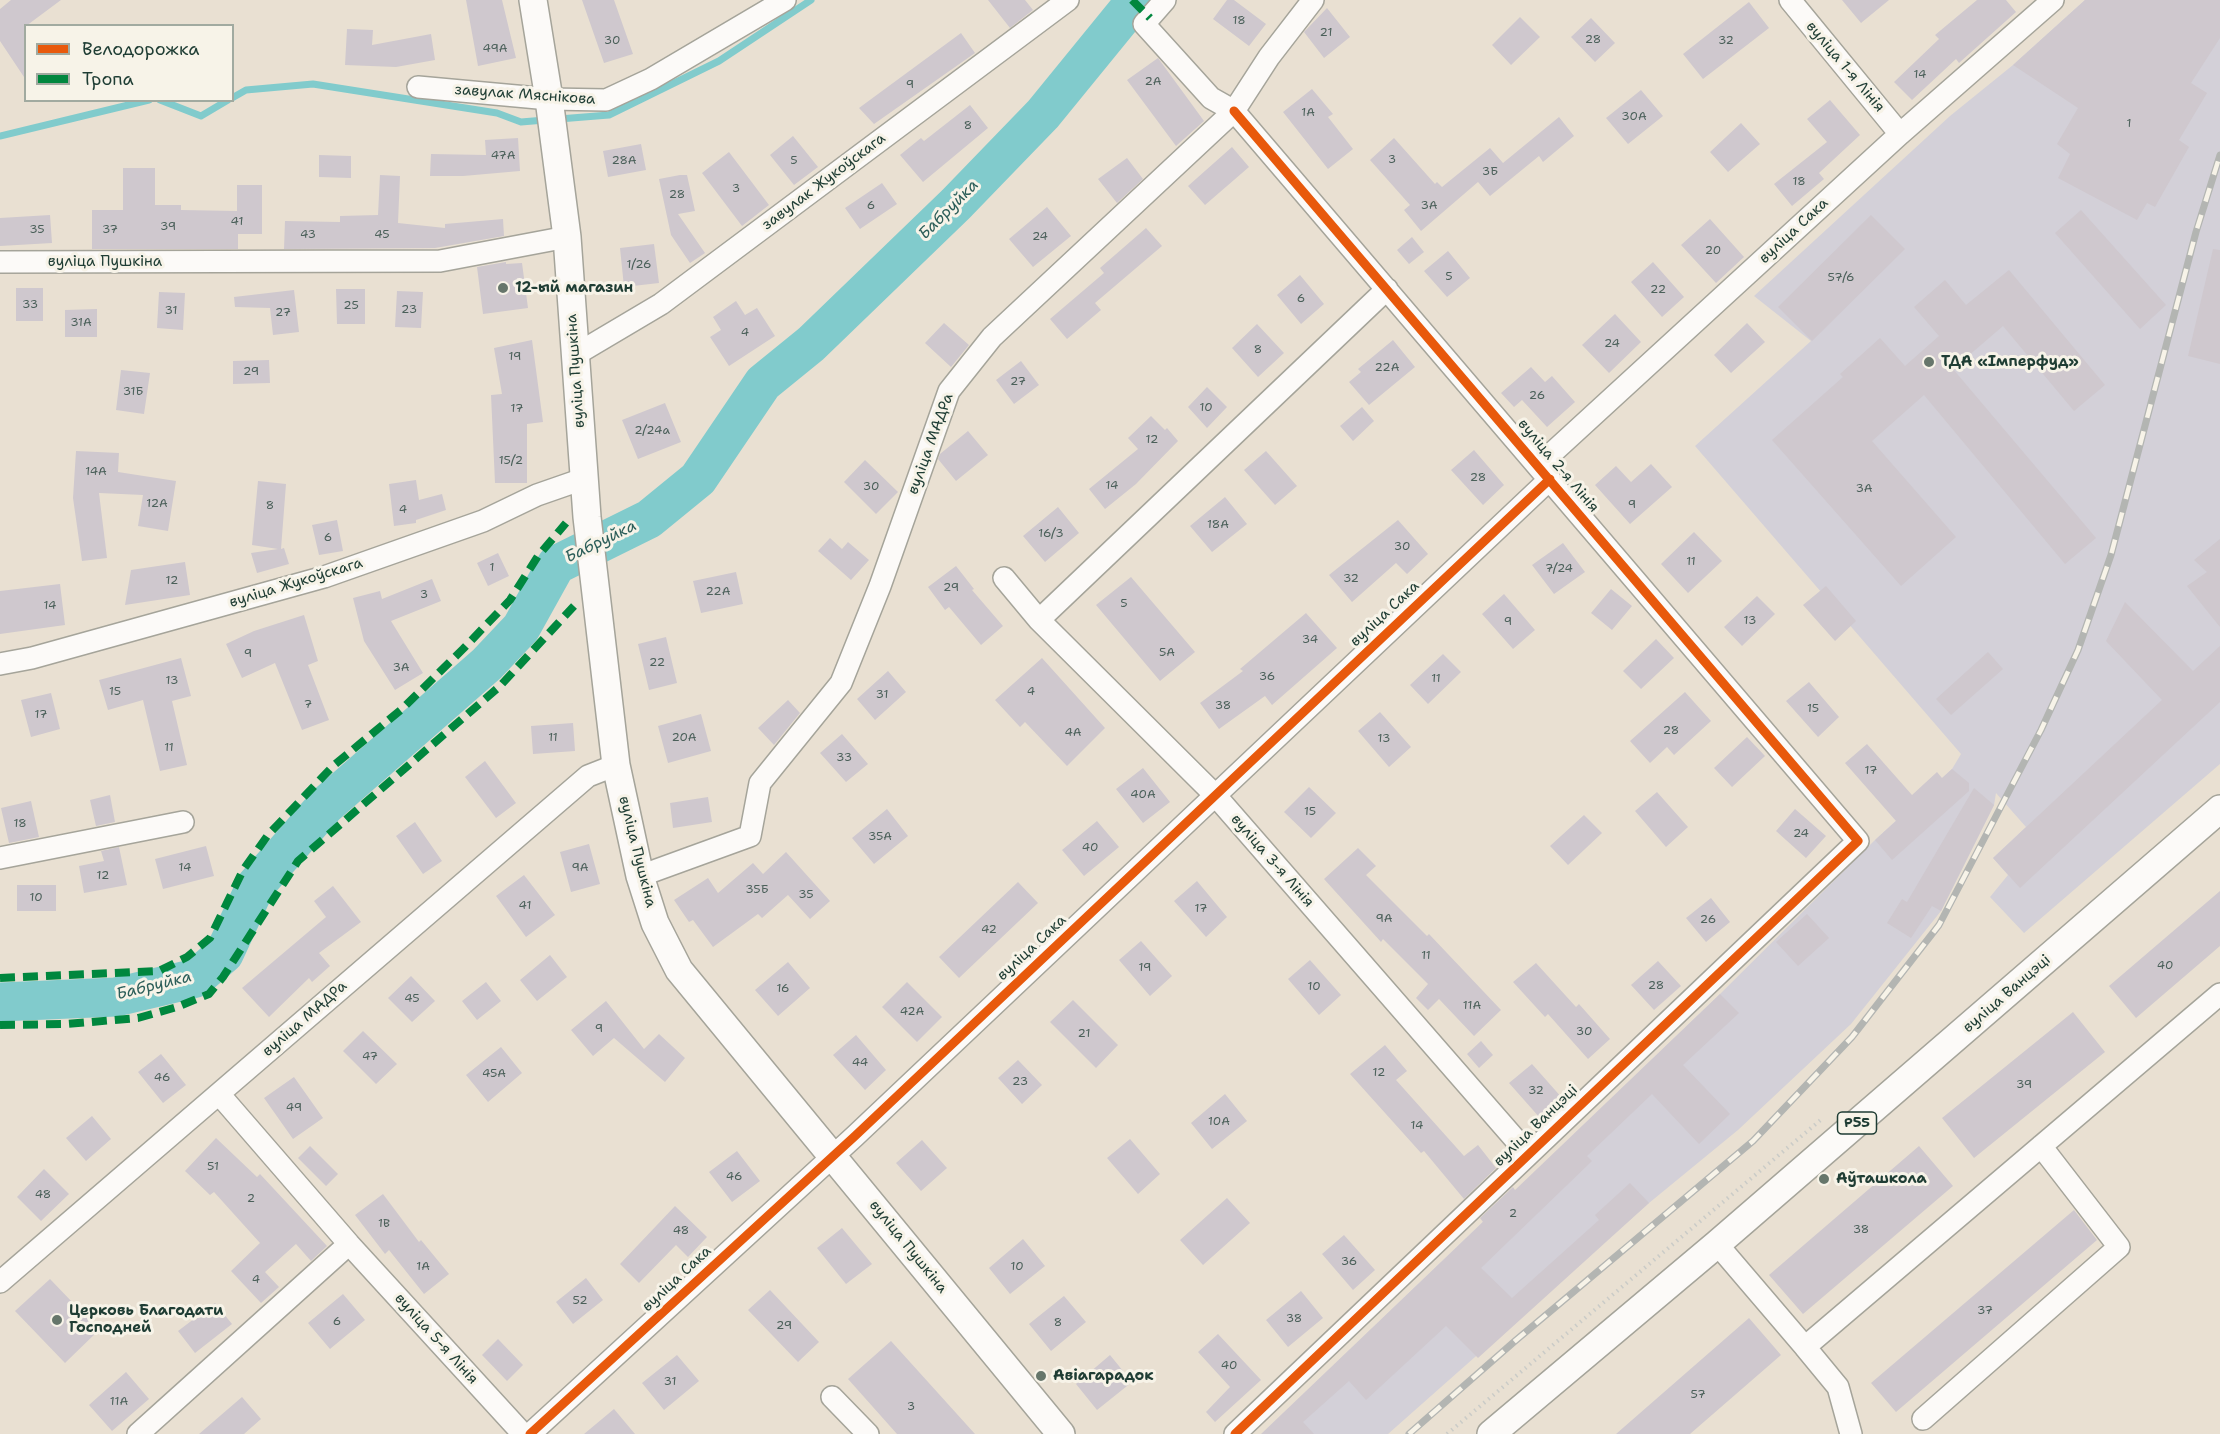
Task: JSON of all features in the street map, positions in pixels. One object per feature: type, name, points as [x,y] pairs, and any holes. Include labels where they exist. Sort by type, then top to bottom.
[{"type":"main road","name":"вуліца Пушкіна","points":[[533,0],[567,237],[583,478],[595,600],[616,765],[640,876],[655,923],[679,970],[1061,1434]]},
{"type":"main road","name":"вуліца Ванцэці","points":[[1491,1434],[1717,1244],[2220,809]]},
{"type":"street","name":"завулак Мяснікова","points":[[418,87],[551,113],[606,100],[651,79],[785,0]]},
{"type":"street","name":"завулак Жукоўскага","points":[[575,355],[661,304],[1068,0]]},
{"type":"street","name":"вуліца 2-я Лінія","points":[[1165,0],[1144,24],[1210,98],[1234,111],[1545,472],[1858,841]]},
{"type":"street","name":"вуліца МАДРа","points":[[640,876],[750,836],[760,783],[841,683],[880,586],[949,391],[992,338],[1234,111],[1269,57],[1314,0]]},
{"type":"street","name":"вуліца 1-я Лінія","points":[[1790,0],[1900,134]]},
{"type":"street","name":"вуліца Сака","points":[[531,1434],[833,1156],[1215,795],[1545,472],[1900,134],[2053,0]]},
{"type":"street","name":"вуліца Пушкіна","points":[[0,262],[440,261],[567,237]]},
{"type":"street","points":[[1039,620],[1387,289]]},
{"type":"street","name":"вуліца Жукоўскага","points":[[0,664],[32,658],[324,577],[483,521],[583,478]]},
{"type":"street","name":"вуліца 3-я Лінія","points":[[1004,578],[1039,620],[1215,795],[1528,1154]]},
{"type":"street","name":"вуліца МАДРа","points":[[0,1282],[588,776],[616,765]]},
{"type":"street","points":[[0,858],[183,822]]},
{"type":"street","name":"вуліца Ванцэці","points":[[1235,1434],[1858,841]]},
{"type":"street","points":[[1805,1347],[2220,994]]},
{"type":"street","name":"вуліца 5-я Лінія","points":[[219,1094],[349,1244],[523,1434]]},
{"type":"street","points":[[1923,1419],[2119,1247],[2041,1146]]},
{"type":"street","points":[[138,1434],[349,1244]]},
{"type":"street","points":[[1717,1244],[1838,1387],[1851,1434]]},
{"type":"street","points":[[832,1397],[868,1434]]},
{"type":"path","points":[[1447,1434],[1829,1113]]},
{"type":"shaded area","points":[[2085,0],[2220,0],[2220,764],[2024,933],[1990,897],[2008,875],[1993,858],[2026,827],[1996,793],[1994,805],[1941,911],[1851,1024],[1738,1130],[1649,1203],[1388,1434],[1262,1434],[1720,994],[1875,840],[1952,769],[1961,754],[1695,446],[1811,341],[1754,296],[1950,116],[2013,65]]},
{"type":"building","points":[[11,0],[61,0],[29,24],[24,24],[24,77],[0,41],[0,9]]},
{"type":"building","points":[[466,0],[502,0],[516,58],[478,66]]},
{"type":"building","points":[[582,0],[614,0],[633,54],[604,63]]},
{"type":"building","points":[[988,0],[1025,0],[1033,10],[1010,28]]},
{"type":"building","points":[[1227,0],[1234,0],[1266,24],[1249,46],[1213,19]]},
{"type":"building","points":[[1842,0],[1889,0],[1861,23]]},
{"type":"building","points":[[1977,0],[2006,0],[2016,12],[1959,63],[1956,59],[1912,100],[1894,82],[1939,39],[1935,35]]},
{"type":"building","points":[[2085,0],[2220,0],[2220,38],[2191,83],[2207,93],[2179,140],[2189,147],[2155,207],[2147,203],[2137,220],[2058,178],[2070,154],[2057,144],[2078,108],[2013,65]]},
{"type":"building","points":[[1749,2],[1769,28],[1703,79],[1683,54]]},
{"type":"building","points":[[1327,8],[1350,37],[1324,58],[1304,32]]},
{"type":"building","points":[[1520,17],[1540,37],[1511,65],[1492,45]]},
{"type":"building","points":[[1591,18],[1615,43],[1595,62],[1571,37]]},
{"type":"building","points":[[347,29],[373,30],[372,45],[431,34],[435,60],[396,67],[345,65]]},
{"type":"building","points":[[961,33],[975,53],[874,124],[859,108]]},
{"type":"building","points":[[1158,58],[1204,121],[1176,146],[1127,80]]},
{"type":"building","points":[[1312,89],[1333,114],[1328,117],[1353,149],[1328,169],[1283,112]]},
{"type":"building","points":[[1641,90],[1663,116],[1628,144],[1606,118]]},
{"type":"building","points":[[1830,100],[1860,135],[1819,173],[1824,179],[1792,206],[1774,184],[1827,142],[1807,119]]},
{"type":"building","points":[[970,105],[988,128],[923,182],[900,155],[921,138],[924,141]]},
{"type":"building","points":[[1559,117],[1574,136],[1543,162],[1539,156],[1490,196],[1478,182],[1421,231],[1404,210],[1410,205],[1370,160],[1394,138],[1435,184],[1437,182],[1442,187],[1490,148],[1503,163]]},
{"type":"building","points":[[1741,123],[1760,144],[1728,172],[1710,152]]},
{"type":"building","points":[[793,136],[818,167],[794,185],[770,155]]},
{"type":"building","points":[[518,138],[520,171],[463,176],[430,176],[431,154],[486,155],[485,140]]},
{"type":"building","points":[[641,144],[646,170],[608,177],[603,151]]},
{"type":"building","points":[[1232,147],[1249,167],[1205,205],[1188,186]]},
{"type":"building","points":[[729,152],[769,205],[742,226],[702,173]]},
{"type":"building","points":[[319,155],[351,156],[351,178],[319,177]]},
{"type":"building","points":[[1127,158],[1143,179],[1117,203],[1098,179]]},
{"type":"building","points":[[123,168],[155,168],[155,205],[181,205],[181,210],[237,211],[237,185],[262,185],[262,234],[238,234],[238,249],[92,249],[92,210],[123,210]]},
{"type":"building","points":[[380,175],[400,176],[398,223],[445,228],[445,224],[503,219],[504,236],[435,248],[284,249],[285,221],[340,222],[340,216],[378,215]]},
{"type":"building","points":[[687,175],[695,211],[678,214],[705,253],[690,263],[671,235],[659,179]]},
{"type":"building","points":[[882,183],[897,204],[860,229],[845,208]]},
{"type":"building","points":[[1047,207],[1071,236],[1033,267],[1009,239]]},
{"type":"building","points":[[2081,210],[2166,305],[2140,329],[2055,233]]},
{"type":"building","points":[[50,215],[52,243],[0,246],[0,218]]},
{"type":"building","points":[[1871,215],[1905,249],[1812,341],[1778,307]]},
{"type":"building","points":[[1710,219],[1744,257],[1716,283],[1681,245]]},
{"type":"building","points":[[1146,228],[1162,246],[1095,303],[1101,310],[1067,339],[1050,319],[1104,273],[1100,268]]},
{"type":"building","points":[[1412,237],[1424,252],[1409,264],[1397,250]]},
{"type":"building","points":[[654,244],[659,283],[624,287],[620,248]]},
{"type":"building","points":[[2213,249],[2220,250],[2220,364],[2188,356]]},
{"type":"building","points":[[1448,251],[1470,278],[1447,297],[1424,271]]},
{"type":"building","name":"12-ый магазин","points":[[506,262],[506,264],[522,263],[528,308],[483,314],[477,267]]},
{"type":"building","points":[[1653,262],[1684,297],[1662,317],[1631,282]]},
{"type":"building","points":[[2009,270],[2105,385],[2074,411],[2003,326],[1953,369],[2096,538],[2065,564],[1924,395],[1872,441],[1956,537],[1901,586],[1772,440],[1843,377],[1840,374],[1880,338],[1905,366],[1939,336],[1914,307],[1945,280],[1966,305]]},
{"type":"building","points":[[1300,275],[1324,304],[1301,324],[1277,295]]},
{"type":"building","points":[[16,288],[43,288],[43,321],[16,321]]},
{"type":"building","points":[[336,289],[365,289],[365,324],[337,324]]},
{"type":"building","points":[[294,290],[299,332],[273,335],[270,308],[235,307],[234,297]]},
{"type":"building","points":[[397,291],[423,292],[421,328],[395,327]]},
{"type":"building","points":[[159,292],[185,293],[183,330],[157,328]]},
{"type":"building","points":[[736,301],[745,315],[757,308],[775,336],[729,366],[710,337],[721,330],[713,317]]},
{"type":"building","points":[[97,309],[97,337],[65,337],[65,310]]},
{"type":"building","points":[[1615,314],[1641,342],[1609,373],[1582,345]]},
{"type":"building","points":[[944,323],[969,345],[951,367],[925,343]]},
{"type":"building","points":[[1747,323],[1765,342],[1731,373],[1714,355]]},
{"type":"building","points":[[1257,324],[1284,353],[1258,377],[1232,348]]},
{"type":"building","points":[[532,340],[543,422],[527,424],[527,483],[495,483],[491,395],[502,394],[494,348]]},
{"type":"building","points":[[1393,340],[1415,367],[1369,405],[1349,382],[1361,372],[1358,369]]},
{"type":"building","points":[[269,360],[270,383],[233,384],[233,361]]},
{"type":"building","points":[[1021,361],[1039,385],[1014,404],[996,380]]},
{"type":"building","points":[[1531,367],[1545,382],[1552,376],[1575,402],[1547,427],[1522,400],[1514,407],[1501,393]]},
{"type":"building","points":[[121,370],[150,373],[144,414],[116,410]]},
{"type":"building","points":[[1207,387],[1227,407],[1207,428],[1188,407]]},
{"type":"building","points":[[665,403],[681,442],[638,459],[622,420]]},
{"type":"building","points":[[1362,407],[1374,421],[1353,441],[1340,426]]},
{"type":"building","points":[[1151,416],[1165,430],[1167,428],[1178,441],[1136,484],[1105,509],[1089,489],[1138,449],[1128,438]]},
{"type":"building","points":[[968,431],[988,455],[956,481],[938,459],[940,454]]},
{"type":"building","points":[[1474,450],[1504,485],[1483,505],[1451,470]]},
{"type":"building","points":[[76,451],[119,453],[118,472],[176,481],[168,531],[138,526],[143,495],[99,493],[107,558],[82,561],[73,498]]},
{"type":"building","points":[[1266,451],[1297,486],[1275,505],[1244,470]]},
{"type":"building","points":[[865,460],[898,492],[876,514],[844,482]]},
{"type":"building","points":[[1651,464],[1672,487],[1630,524],[1595,485],[1616,466],[1631,482]]},
{"type":"building","points":[[416,480],[419,500],[442,494],[446,510],[416,520],[416,523],[394,526],[389,484]]},
{"type":"building","points":[[258,481],[286,484],[281,549],[284,548],[289,564],[257,573],[251,553],[278,549],[252,545]]},
{"type":"building","points":[[1225,497],[1247,524],[1212,552],[1190,526]]},
{"type":"building","points":[[1058,507],[1079,533],[1045,562],[1023,536]]},
{"type":"building","points":[[337,520],[343,551],[319,555],[312,525]]},
{"type":"building","points":[[1398,520],[1428,554],[1407,574],[1396,563],[1352,602],[1329,575]]},
{"type":"building","points":[[1694,532],[1722,561],[1688,593],[1661,564]]},
{"type":"building","points":[[830,538],[842,549],[848,542],[869,560],[851,580],[818,551]]},
{"type":"building","points":[[2220,539],[2220,627],[2187,586],[2207,572],[2194,560]]},
{"type":"building","points":[[1563,543],[1585,572],[1554,594],[1532,565]]},
{"type":"building","points":[[498,553],[509,576],[488,586],[477,563]]},
{"type":"building","points":[[185,562],[190,595],[125,605],[131,570]]},
{"type":"building","points":[[956,566],[974,589],[972,590],[1003,626],[981,645],[949,607],[945,610],[928,587]]},
{"type":"building","points":[[736,572],[743,604],[701,613],[693,581]]},
{"type":"building","points":[[1131,577],[1195,652],[1160,681],[1096,605]]},
{"type":"building","points":[[432,579],[441,601],[391,621],[423,673],[395,690],[364,641],[353,598],[380,591],[382,599]]},
{"type":"building","points":[[60,584],[65,625],[0,634],[0,591]]},
{"type":"building","points":[[1826,586],[1856,621],[1835,641],[1803,605]]},
{"type":"building","points":[[1611,589],[1632,606],[1612,630],[1591,613]]},
{"type":"building","points":[[1504,594],[1535,630],[1513,649],[1482,614]]},
{"type":"building","points":[[1757,596],[1775,614],[1742,646],[1724,627]]},
{"type":"building","points":[[2125,602],[2193,671],[2220,646],[2220,702],[2020,888],[1993,858],[2162,700],[2106,641]]},
{"type":"building","points":[[1306,613],[1337,648],[1272,705],[1265,696],[1219,729],[1200,703],[1243,671],[1240,669]]},
{"type":"building","points":[[304,615],[318,661],[308,665],[329,720],[302,730],[275,663],[242,678],[226,644],[254,631]]},
{"type":"building","points":[[666,637],[677,683],[649,690],[638,644]]},
{"type":"building","points":[[1656,639],[1674,658],[1641,689],[1623,671]]},
{"type":"building","points":[[1988,652],[2003,669],[1951,715],[1936,699]]},
{"type":"building","points":[[1443,654],[1461,672],[1428,704],[1410,685]]},
{"type":"building","points":[[181,658],[191,696],[172,701],[187,765],[160,771],[143,700],[108,710],[99,680]]},
{"type":"building","points":[[1042,658],[1105,728],[1067,766],[1025,722],[1020,727],[995,700]]},
{"type":"building","points":[[888,671],[906,692],[875,720],[857,699]]},
{"type":"building","points":[[1809,682],[1839,717],[1818,737],[1786,701]]},
{"type":"building","points":[[1685,692],[1711,721],[1674,755],[1667,747],[1650,763],[1630,741]]},
{"type":"building","points":[[51,693],[60,729],[31,737],[21,700]]},
{"type":"building","points":[[788,700],[800,713],[774,745],[758,728]]},
{"type":"building","points":[[1380,712],[1411,747],[1389,767],[1358,731]]},
{"type":"building","points":[[701,714],[711,751],[668,763],[658,726]]},
{"type":"building","points":[[573,723],[575,751],[533,754],[531,726]]},
{"type":"building","points":[[842,734],[868,764],[846,782],[820,753]]},
{"type":"building","points":[[1747,737],[1765,756],[1732,787],[1714,768]]},
{"type":"building","points":[[1867,744],[1912,795],[1937,772],[1942,778],[1952,769],[1969,783],[1969,791],[1892,860],[1875,840],[1896,821],[1845,763]]},
{"type":"building","points":[[485,761],[516,803],[496,818],[465,777]]},
{"type":"building","points":[[1143,768],[1170,802],[1143,823],[1116,789]]},
{"type":"building","points":[[1309,787],[1336,813],[1311,838],[1284,812]]},
{"type":"building","points":[[1974,788],[1994,805],[1941,911],[1932,906],[1911,938],[1887,923],[1902,899],[1907,902]]},
{"type":"building","points":[[1657,792],[1688,827],[1666,847],[1635,811]]},
{"type":"building","points":[[110,795],[115,822],[96,826],[90,800]]},
{"type":"building","points":[[708,797],[712,822],[673,828],[670,803]]},
{"type":"building","points":[[31,801],[39,837],[9,843],[1,808]]},
{"type":"building","points":[[887,809],[908,836],[874,864],[852,838]]},
{"type":"building","points":[[1795,809],[1826,836],[1806,858],[1776,831]]},
{"type":"building","points":[[1584,815],[1602,833],[1568,865],[1550,846]]},
{"type":"building","points":[[1097,821],[1119,847],[1084,876],[1062,850]]},
{"type":"building","points":[[415,822],[442,861],[423,874],[396,836]]},
{"type":"building","points":[[589,844],[600,884],[571,892],[560,852]]},
{"type":"building","points":[[206,846],[214,876],[163,889],[155,859]]},
{"type":"building","points":[[119,847],[127,885],[84,893],[79,866],[104,861],[101,851]]},
{"type":"building","points":[[1358,848],[1376,866],[1366,875],[1427,936],[1429,934],[1501,1010],[1474,1036],[1439,999],[1428,1010],[1416,998],[1428,984],[1383,939],[1381,942],[1324,879]]},
{"type":"building","points":[[786,852],[830,901],[810,919],[788,895],[762,918],[758,914],[713,947],[693,920],[689,922],[674,900],[708,878],[718,893],[753,863],[763,874]]},
{"type":"building","points":[[524,875],[555,915],[526,937],[496,896]]},
{"type":"building","points":[[1197,881],[1227,917],[1206,937],[1174,901]]},
{"type":"building","points":[[1018,882],[1038,903],[959,978],[939,957]]},
{"type":"building","points":[[17,885],[56,885],[56,911],[17,911]]},
{"type":"building","points":[[333,886],[361,922],[319,953],[330,966],[312,982],[309,978],[269,1017],[242,988],[326,917],[314,901]]},
{"type":"building","points":[[2220,891],[2220,946],[2136,1018],[2109,986]]},
{"type":"building","points":[[1711,898],[1730,922],[1706,942],[1686,918]]},
{"type":"building","points":[[1807,914],[1829,938],[1798,966],[1776,942]]},
{"type":"building","points":[[1141,941],[1172,976],[1150,996],[1119,960]]},
{"type":"building","points":[[550,955],[567,977],[537,1001],[520,980]]},
{"type":"building","points":[[1310,960],[1341,995],[1319,1015],[1288,979]]},
{"type":"building","points":[[1658,961],[1681,986],[1654,1010],[1631,985]]},
{"type":"building","points":[[788,962],[810,988],[778,1016],[755,990]]},
{"type":"building","points":[[1536,963],[1576,1007],[1579,1004],[1610,1039],[1588,1059],[1548,1014],[1545,1017],[1513,982]]},
{"type":"building","points":[[411,976],[435,1001],[412,1022],[388,998]]},
{"type":"building","points":[[486,982],[501,1001],[477,1020],[462,1001]]},
{"type":"building","points":[[907,982],[942,1017],[917,1042],[882,1007]]},
{"type":"building","points":[[1720,994],[1739,1013],[1683,1065],[1730,1114],[1699,1144],[1652,1094],[1587,1156],[1592,1161],[1481,1268],[1512,1298],[1599,1220],[1595,1215],[1630,1183],[1649,1203],[1478,1358],[1446,1326],[1366,1400],[1349,1381],[1303,1422],[1314,1434],[1261,1434],[1483,1222],[1480,1218],[1513,1187],[1515,1190]]},
{"type":"building","points":[[1073,1000],[1118,1045],[1096,1068],[1050,1022]]},
{"type":"building","points":[[606,1001],[644,1049],[659,1034],[685,1058],[665,1082],[614,1038],[593,1056],[571,1030]]},
{"type":"building","points":[[2073,1012],[2105,1052],[1974,1158],[1942,1118]]},
{"type":"building","points":[[363,1031],[397,1064],[376,1084],[343,1051]]},
{"type":"building","points":[[856,1035],[886,1070],[865,1090],[833,1055]]},
{"type":"building","points":[[1481,1041],[1493,1055],[1479,1068],[1467,1054]]},
{"type":"building","points":[[1385,1045],[1407,1071],[1396,1080],[1464,1156],[1478,1145],[1496,1168],[1464,1199],[1424,1151],[1421,1153],[1350,1074]]},
{"type":"building","points":[[501,1047],[522,1073],[488,1102],[466,1075]]},
{"type":"building","points":[[161,1054],[186,1085],[163,1103],[138,1072]]},
{"type":"building","points":[[1018,1060],[1042,1085],[1022,1104],[998,1078]]},
{"type":"building","points":[[1532,1064],[1563,1099],[1540,1118],[1509,1083]]},
{"type":"building","points":[[294,1077],[323,1118],[293,1139],[264,1098]]},
{"type":"building","points":[[1225,1094],[1247,1121],[1212,1149],[1191,1123]]},
{"type":"building","points":[[92,1116],[111,1139],[86,1161],[66,1138]]},
{"type":"building","points":[[216,1138],[257,1177],[260,1174],[327,1246],[311,1261],[296,1244],[265,1272],[279,1287],[261,1303],[231,1271],[260,1243],[214,1192],[210,1195],[185,1171]]},
{"type":"building","points":[[1130,1139],[1160,1174],[1138,1194],[1107,1158]]},
{"type":"building","points":[[922,1140],[947,1168],[921,1191],[896,1163]]},
{"type":"building","points":[[310,1146],[338,1174],[326,1186],[298,1158]]},
{"type":"building","points":[[1919,1146],[1953,1186],[1803,1314],[1769,1275]]},
{"type":"building","points":[[737,1151],[760,1181],[732,1202],[709,1172]]},
{"type":"building","points":[[44,1169],[69,1194],[41,1221],[17,1197]]},
{"type":"building","points":[[383,1194],[419,1242],[421,1240],[449,1274],[424,1294],[389,1250],[385,1254],[355,1215]]},
{"type":"building","points":[[1227,1198],[1250,1223],[1203,1265],[1180,1240]]},
{"type":"building","points":[[675,1206],[707,1237],[688,1257],[676,1245],[639,1283],[620,1264]]},
{"type":"building","points":[[2074,1210],[2097,1240],[1896,1412],[1871,1383]]},
{"type":"building","points":[[842,1228],[872,1264],[846,1284],[817,1248]]},
{"type":"building","points":[[1344,1235],[1375,1270],[1353,1290],[1322,1254]]},
{"type":"building","points":[[1023,1239],[1045,1266],[1010,1294],[989,1268]]},
{"type":"building","points":[[586,1278],[603,1300],[573,1324],[556,1302]]},
{"type":"building","points":[[50,1279],[99,1330],[65,1363],[15,1311]]},
{"type":"building","points":[[770,1290],[819,1342],[798,1362],[748,1310]]},
{"type":"building","points":[[1301,1291],[1323,1318],[1288,1347],[1266,1320]]},
{"type":"building","points":[[343,1294],[365,1320],[330,1349],[308,1323]]},
{"type":"building","points":[[1064,1296],[1086,1322],[1051,1351],[1029,1324]]},
{"type":"building","points":[[215,1303],[232,1324],[195,1353],[178,1331]]},
{"type":"building","points":[[1749,1318],[1781,1355],[1690,1434],[1616,1434]]},
{"type":"building","points":[[1218,1334],[1261,1380],[1215,1422],[1206,1412],[1230,1387],[1198,1352]]},
{"type":"building","points":[[498,1339],[523,1365],[507,1381],[482,1355]]},
{"type":"building","points":[[891,1341],[975,1434],[897,1434],[848,1379]]},
{"type":"building","points":[[677,1355],[699,1381],[664,1410],[642,1383]]},
{"type":"building","points":[[1110,1355],[1132,1382],[1097,1410],[1076,1384]]},
{"type":"building","points":[[126,1372],[149,1399],[112,1431],[89,1405]]},
{"type":"building","points":[[242,1397],[261,1419],[244,1434],[199,1434]]},
{"type":"building","points":[[614,1409],[635,1434],[584,1434]]},
{"type":"waterway","points":[[559,119],[609,115],[719,61],[811,0]]},
{"type":"waterway","name":"Бабруйка","points":[[0,1002],[116,997],[196,978],[224,954],[256,885],[326,805],[487,664],[521,628],[556,565],[649,519],[698,479],[763,383],[811,344],[956,204],[1043,114],[1136,0]]},
{"type":"waterway","points":[[234,97],[246,90],[313,84],[497,113],[521,122],[545,120]]},
{"type":"waterway","points":[[0,136],[141,102]]},
{"type":"waterway","points":[[165,102],[201,116],[225,102]]},
{"type":"railway","points":[[1409,1434],[1515,1341],[1753,1141],[1852,1037],[1939,925],[2041,730],[2078,650],[2111,555],[2196,232],[2220,155]]},
{"type":"marked path","points":[[1132,0],[1150,18]]},
{"type":"marked path","points":[[0,978],[159,971],[187,957],[210,938],[243,870],[268,835],[333,766],[402,709],[510,600],[538,556],[566,523]]},
{"type":"marked path","points":[[0,1025],[67,1024],[138,1018],[177,1007],[209,994],[223,977],[298,861],[500,686],[574,606]]},
{"type":"cycle path","points":[[1234,111],[1858,841],[1235,1434]]},
{"type":"cycle path","points":[[530,1434],[855,1136],[1550,479]]},
{"type":"place","name":"12-ый магазин","points":[[503,288]]},
{"type":"place","name":"ТДА «Імперфуд»","points":[[1929,362]]},
{"type":"place","name":"Аўташкола","points":[[1824,1179]]},
{"type":"place","name":"Церковь Благодати Господней","points":[[57,1320]]},
{"type":"place","name":"Авіагарадок","points":[[1041,1376]]}]
